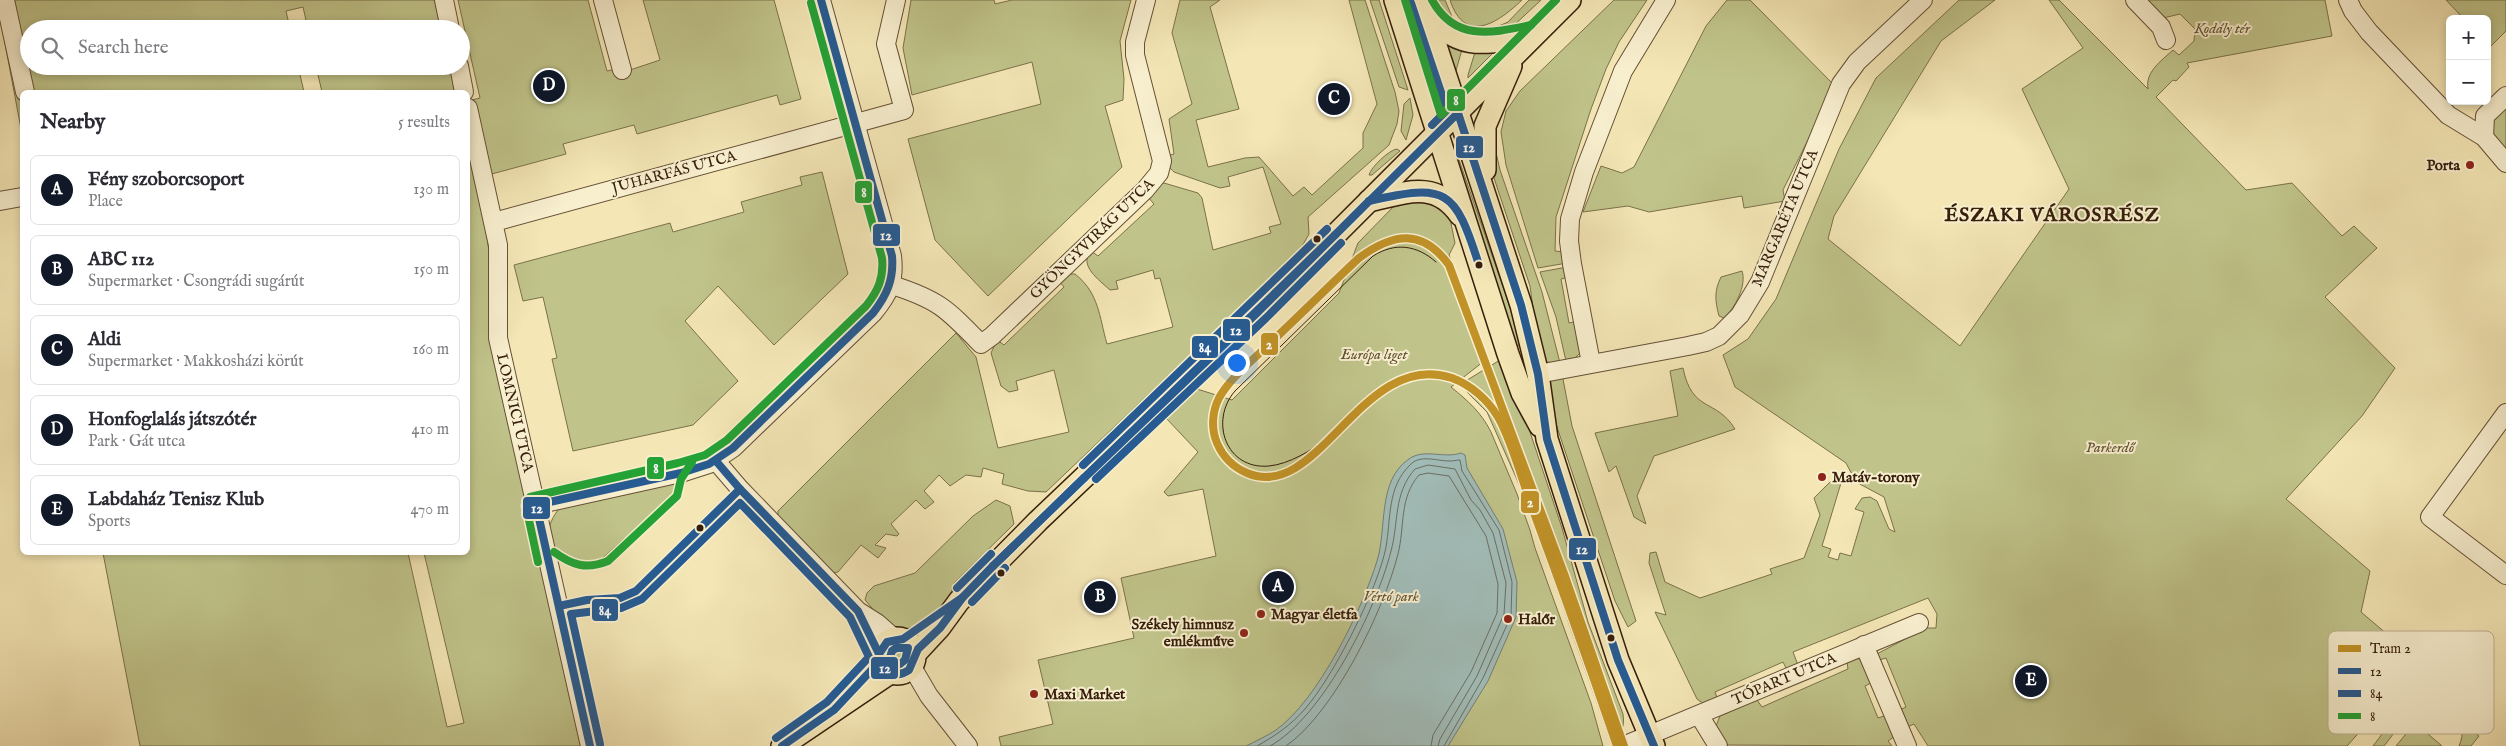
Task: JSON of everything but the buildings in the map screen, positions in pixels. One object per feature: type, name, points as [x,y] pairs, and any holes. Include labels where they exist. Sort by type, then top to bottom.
[{"type":"main road","points":[[1395,0],[1436,134],[1510,360],[1522,393],[1547,439]]},
{"type":"main road","points":[[782,746],[834,710],[897,657],[940,627],[960,601],[1038,521],[1259,311],[1570,0]]},
{"type":"main road","points":[[1421,2],[1441,27],[1471,43],[1526,43]]},
{"type":"main road","points":[[1421,2],[1513,280],[1538,374],[1547,439],[1618,660],[1652,741]]},
{"type":"main road","points":[[1489,207],[1484,156],[1484,133],[1494,101],[1526,43]]},
{"type":"main road","points":[[1369,202],[1411,192],[1427,191],[1449,201],[1465,224]]},
{"type":"main road","points":[[1510,360],[1522,371],[1538,374]]},
{"type":"main road","points":[[1522,393],[1525,385],[1538,374]]},
{"type":"street","points":[[5,0],[20,69]]},
{"type":"street","points":[[444,0],[448,20]]},
{"type":"street","points":[[603,0],[622,70]]},
{"type":"street","points":[[536,505],[700,468],[716,461],[768,416],[886,298],[892,285],[894,272],[892,256],[821,0]]},
{"type":"street","name":"JUHARFÁS UTCA","points":[[494,222],[904,110],[886,44],[896,0]]},
{"type":"street","name":"GYÖNGYVIRÁG UTCA","points":[[892,285],[937,302],[951,313],[981,344],[992,336],[1072,261],[1145,190],[1159,173],[1162,161],[1135,54],[1135,42],[1146,0]]},
{"type":"street","points":[[1591,363],[1572,264],[1569,241],[1570,219],[1584,172],[1623,71],[1666,0]]},
{"type":"street","name":"MARGARÉTA UTCA","points":[[1538,374],[1706,342],[1719,336],[1740,314],[1760,282],[1841,84],[1857,62],[1923,0]]},
{"type":"street","points":[[2135,0],[2161,27],[2166,40]]},
{"type":"street","points":[[2348,0],[2353,11],[2369,32],[2448,115],[2484,137],[2506,163]]},
{"type":"street","points":[[21,75],[25,90]]},
{"type":"street","points":[[460,75],[464,90]]},
{"type":"street","points":[[2484,137],[2485,116],[2506,96]]},
{"type":"street","name":"LOMNICI UTCA","points":[[470,117],[494,222],[499,278],[498,338],[590,746]]},
{"type":"street","points":[[0,201],[20,198]]},
{"type":"street","points":[[2506,413],[2430,517],[2506,575]]},
{"type":"street","points":[[716,461],[740,489],[858,611],[897,657],[912,686],[928,696],[968,746]]},
{"type":"street","name":"TÓPART UTCA","points":[[1622,746],[1652,741],[1699,715],[1919,623]]},
{"type":"street","points":[[1864,645],[1907,746]]},
{"type":"street","points":[[1699,715],[1718,746]]},
{"type":"green space","points":[[0,0],[435,0],[440,20],[306,20],[303,7],[286,11],[288,20],[20,20],[20,75],[300,75],[304,90],[20,90],[20,123],[0,17]]},
{"type":"green space","points":[[458,0],[588,0],[607,71],[616,69],[618,74],[660,60],[643,0],[774,0],[801,99],[780,105],[777,95],[637,134],[634,125],[563,144],[566,154],[488,175],[472,100],[480,98],[470,53],[470,20],[462,20]]},
{"type":"green space","points":[[911,0],[994,0],[995,4],[1012,0],[1131,0],[1120,41],[1124,79],[1123,100],[1105,106],[1122,167],[988,296],[935,240],[908,139],[1041,104],[1032,62],[912,95],[903,48]]},
{"type":"green space","points":[[1180,0],[1220,0],[1210,7],[1239,109],[1196,120],[1208,167],[1245,158],[1259,157],[1293,196],[1304,187],[1312,195],[1363,148],[1363,133],[1377,104],[1349,0],[1365,0],[1395,92],[1399,111],[1397,124],[1389,145],[1308,217],[1309,234],[1300,250],[1046,492],[1028,491],[1002,484],[1004,474],[983,468],[981,477],[966,475],[950,486],[939,475],[924,491],[934,502],[925,509],[916,500],[891,524],[899,534],[897,536],[886,534],[875,545],[886,548],[878,558],[861,545],[838,572],[831,573],[778,519],[778,511],[956,333],[976,357],[998,448],[1069,432],[1054,370],[1016,381],[1018,390],[1009,392],[1001,386],[991,353],[997,340],[1004,345],[1064,287],[1059,281],[1066,274],[1075,274],[1083,281],[1094,297],[1107,344],[1173,327],[1160,278],[1155,279],[1153,270],[1116,281],[1118,289],[1110,290],[1096,277],[1088,267],[1087,262],[1091,251],[1098,256],[1154,204],[1147,196],[1156,186],[1164,183],[1198,193],[1202,198],[1213,250],[1271,233],[1269,227],[1281,224],[1263,167],[1228,177],[1230,186],[1220,188],[1174,172],[1168,166],[1166,156],[1174,154],[1169,119],[1192,104],[1172,33]]},
{"type":"green space","points":[[1370,0],[1379,0],[1408,90],[1399,87]]},
{"type":"green space","points":[[1408,0],[1413,0],[1439,79],[1435,80]]},
{"type":"green space","points":[[1434,0],[1445,0],[1453,19],[1465,29],[1466,37],[1437,9]]},
{"type":"green space","points":[[1450,0],[1522,0],[1493,22],[1483,26],[1473,26],[1464,22],[1456,14]]},
{"type":"green space","points":[[1529,0],[1541,0],[1510,29],[1483,33],[1508,22]]},
{"type":"green space","points":[[1614,0],[1647,0],[1619,42],[1606,69],[1556,217],[1555,251],[1564,252],[1567,263],[1538,268],[1506,165],[1501,132],[1506,111],[1520,91]]},
{"type":"green space","points":[[1727,0],[1750,0],[1835,86],[1783,190],[1785,201],[1744,208],[1742,196],[1649,212],[1628,206],[1583,212],[1601,166],[1622,173],[1634,167],[1706,26]]},
{"type":"green space","name":"Parkerdő","points":[[1959,0],[1995,0],[1941,41],[1834,216],[1828,239],[1960,346],[2069,189],[2022,89],[2083,48],[2049,0],[2059,0],[2148,89],[2151,72],[2173,50],[2179,55],[2194,41],[2195,29],[2180,14],[2159,19],[2141,0],[2325,0],[2332,36],[2187,63],[2189,67],[2176,81],[2173,80],[2156,97],[2246,190],[2292,183],[2342,236],[2354,226],[2377,248],[2325,297],[2395,368],[2362,416],[2286,499],[2370,571],[2361,612],[2383,631],[2328,631],[2328,734],[2358,734],[2347,746],[1928,746],[1914,724],[1905,728],[1897,711],[1906,707],[1886,658],[1876,661],[1875,655],[1926,628],[1936,628],[1937,614],[1928,598],[1793,652],[1798,665],[1787,670],[1783,662],[1715,692],[1718,700],[1705,703],[1697,699],[1655,612],[1666,615],[1649,563],[1650,553],[1656,552],[1665,582],[1700,598],[1772,574],[1770,569],[1804,558],[1820,515],[1814,498],[1837,475],[1841,483],[1822,546],[1831,549],[1828,557],[1838,560],[1840,553],[1851,556],[1864,512],[1855,509],[1862,498],[1870,497],[1877,501],[1889,529],[1895,532],[1884,497],[1856,482],[1846,463],[1735,387],[1723,355],[1748,339],[1776,299],[1839,149],[1876,78]]},
{"type":"green space","points":[[2446,0],[2506,0],[2506,31],[2491,46],[2491,15],[2460,15]]},
{"type":"green space","points":[[1442,38],[1463,46],[1455,74]]},
{"type":"green space","points":[[1476,49],[1497,49],[1468,78],[1468,75]]},
{"type":"green space","points":[[318,75],[452,75],[456,90],[322,90]]},
{"type":"green space","points":[[1410,98],[1413,115],[1406,140],[1401,131],[1404,104]]},
{"type":"green space","points":[[2506,104],[2506,151],[2494,144],[2491,118]]},
{"type":"green space","points":[[1492,135],[1500,170],[1542,292],[1560,363],[1544,362],[1539,352],[1530,286],[1488,160]]},
{"type":"green space","points":[[1397,149],[1400,151],[1372,175],[1369,175],[1381,159]]},
{"type":"green space","points":[[470,151],[483,211],[524,487],[581,746],[140,746],[103,555],[408,555],[447,727],[464,723],[424,555],[470,555]]},
{"type":"green space","points":[[1456,151],[1523,345],[1516,346],[1454,152]]},
{"type":"green space","points":[[822,172],[848,274],[774,345],[718,286],[685,321],[738,381],[693,425],[573,451],[552,359],[557,358],[543,297],[523,301],[514,265],[670,223],[673,232],[744,212],[741,202],[802,185],[800,177]]},
{"type":"green space","name":"Vértó park","points":[[1417,195],[1448,209],[1455,243],[1449,255],[1488,358],[1451,387],[1474,407],[1491,432],[1530,530],[1591,703],[1603,746],[1001,746],[999,737],[1053,724],[1038,660],[1134,638],[1121,578],[1216,556],[1203,489],[1168,496],[1164,492],[1198,452],[1166,418],[1197,389],[1232,400],[1339,293],[1358,243],[1396,204]]},
{"type":"green space","points":[[1567,267],[1569,277],[1561,279],[1569,323],[1578,321],[1581,352],[1573,360],[1566,361],[1556,317],[1540,272]]},
{"type":"green space","points":[[1742,271],[1743,283],[1736,302],[1724,318],[1719,316],[1716,296],[1721,277]]},
{"type":"green space","points":[[1500,360],[1527,423],[1562,528],[1588,622],[1623,714],[1621,730],[1611,743],[1523,493],[1487,412],[1462,387],[1464,382]]},
{"type":"green space","points":[[1683,368],[1692,392],[1698,399],[1728,419],[1735,429],[1654,456],[1637,496],[1646,524],[1634,517],[1616,466],[1609,472],[1595,433],[1678,416],[1670,371]]},
{"type":"green space","points":[[1562,374],[1572,426],[1636,621],[1628,627],[1615,601],[1555,421],[1547,385],[1552,378]]},
{"type":"green space","points":[[681,473],[685,484],[595,565],[575,567],[560,558],[551,541],[549,530],[555,514],[567,499]]},
{"type":"green space","points":[[996,500],[1010,506],[1014,524],[954,583],[949,601],[912,627],[900,631],[888,626],[865,600],[867,593],[874,586],[915,573],[973,516]]},
{"type":"green space","points":[[897,646],[904,649],[907,656],[904,663],[897,666],[890,663],[887,656],[890,649]]},
{"type":"green space","points":[[1857,658],[1864,662],[1873,682],[1865,686],[1878,718],[1887,715],[1895,736],[1888,741],[1892,746],[1727,745],[1716,726],[1720,716],[1757,700],[1762,707],[1848,669],[1847,662]]},
{"type":"green space","points":[[2382,734],[2393,734],[2384,746],[2373,746]]},
{"type":"green space","points":[[2406,734],[2428,734],[2442,746],[2396,746]]},
{"type":"green space","points":[[2462,734],[2476,734],[2479,736],[2471,746],[2459,746]]},
{"type":"water","points":[[1461,453],[1465,455],[1467,468],[1503,529],[1517,582],[1516,617],[1488,681],[1448,746],[1246,746],[1276,730],[1292,716],[1307,698],[1337,653],[1361,604],[1377,561],[1387,492],[1399,468],[1409,459],[1421,454],[1454,455]]},
{"type":"tram line","name":"2","points":[[1617,746],[1508,438],[1494,411],[1472,389],[1452,378],[1420,375],[1392,385],[1367,403],[1320,449],[1297,467],[1273,477],[1247,473],[1237,468],[1225,457],[1217,443],[1213,426],[1214,415],[1219,398],[1229,384],[1359,258],[1384,243],[1395,239],[1407,238],[1418,240],[1439,253],[1449,265],[1566,579],[1624,746]]},
{"type":"tram line","points":[[1328,439],[1300,456],[1277,465],[1254,465],[1242,460],[1232,452],[1226,441],[1223,429],[1223,416],[1227,403],[1235,391],[1373,256],[1389,249],[1406,247],[1421,252],[1436,262]]},
{"type":"transit line","name":"12","points":[[590,746],[536,505],[681,473],[709,464],[733,448],[873,313],[889,286],[892,272],[892,256],[821,0]]},
{"type":"transit line","name":"8","points":[[1405,0],[1441,115],[1556,0]]},
{"type":"transit line","name":"8","points":[[1432,0],[1441,13],[1452,23],[1463,28],[1489,32],[1531,25]]},
{"type":"transit line","name":"8","points":[[538,562],[526,506],[530,497],[705,455],[727,440],[866,306],[877,289],[882,272],[882,258],[811,3]]},
{"type":"transit line","name":"84","points":[[1411,3],[1447,110],[1432,125]]},
{"type":"transit line","name":"12","points":[[1335,235],[1458,113],[1521,305],[1538,374],[1547,439],[1618,660],[1654,746]]},
{"type":"transit line","name":"12","points":[[1369,201],[1395,195],[1416,193],[1432,193],[1444,198],[1454,207],[1463,220],[1479,265]]},
{"type":"transit line","name":"12","points":[[1335,235],[1369,201]]},
{"type":"transit line","name":"84","points":[[1083,465],[1327,229]]},
{"type":"transit line","name":"12","points":[[1084,478],[1335,235]]},
{"type":"transit line","name":"12","points":[[1084,478],[1259,311],[1335,235]]},
{"type":"transit line","name":"84","points":[[1096,479],[1266,318],[1341,243]]},
{"type":"transit line","name":"12","points":[[716,461],[740,489],[858,611],[879,654],[880,661],[834,710],[782,746]]},
{"type":"transit line","name":"8","points":[[554,552],[580,565],[586,566],[608,561],[677,496],[681,479],[692,462]]},
{"type":"transit line","name":"12","points":[[993,566],[1084,478]]},
{"type":"transit line","name":"12","points":[[993,566],[1084,478]]},
{"type":"transit line","name":"12","points":[[559,606],[587,600],[620,598],[636,591],[740,489]]},
{"type":"transit line","name":"84","points":[[600,744],[571,614],[621,608],[642,599],[740,503],[850,617],[869,657],[827,702],[776,738]]},
{"type":"transit line","name":"84","points":[[957,588],[991,554]]},
{"type":"transit line","name":"12","points":[[963,597],[993,566]]},
{"type":"transit line","name":"12","points":[[963,597],[993,566]]},
{"type":"transit line","name":"84","points":[[972,602],[1005,568]]},
{"type":"transit line","name":"12","points":[[963,597],[940,628],[918,649],[909,670],[904,673],[894,674],[885,669],[879,654],[887,642],[903,639],[963,597]]},
{"type":"transit line","name":"84","points":[[896,648],[908,648],[905,660],[900,664],[894,663],[890,657],[892,651],[896,648]]},
{"type":"place","name":"Honfoglalás játszótér","points":[[549,86]]},
{"type":"place","name":"Aldi","points":[[1334,99]]},
{"type":"place","name":"Porta","points":[[2470,165]]},
{"type":"place","name":"Matáv-torony","points":[[1822,477]]},
{"type":"place","name":"Fény szoborcsoport","points":[[1278,587]]},
{"type":"place","name":"ABC 112","points":[[1100,597]]},
{"type":"place","name":"Magyar életfa","points":[[1261,614]]},
{"type":"place","name":"Halőr","points":[[1508,619]]},
{"type":"place","name":"Székely himnusz emlékműve","points":[[1244,633]]},
{"type":"place","name":"Labdaház Tenisz Klub","points":[[2031,681]]},
{"type":"place","name":"Maxi Market","points":[[1034,694]]},
{"type":"district","name":"ÉSZAKI VÁROSRÉSZ","points":[[2052,215]]},
{"type":"park label","name":"Kodály tér","points":[[2222,28]]},
{"type":"park label","name":"Európa liget","points":[[1374,354]]}]
